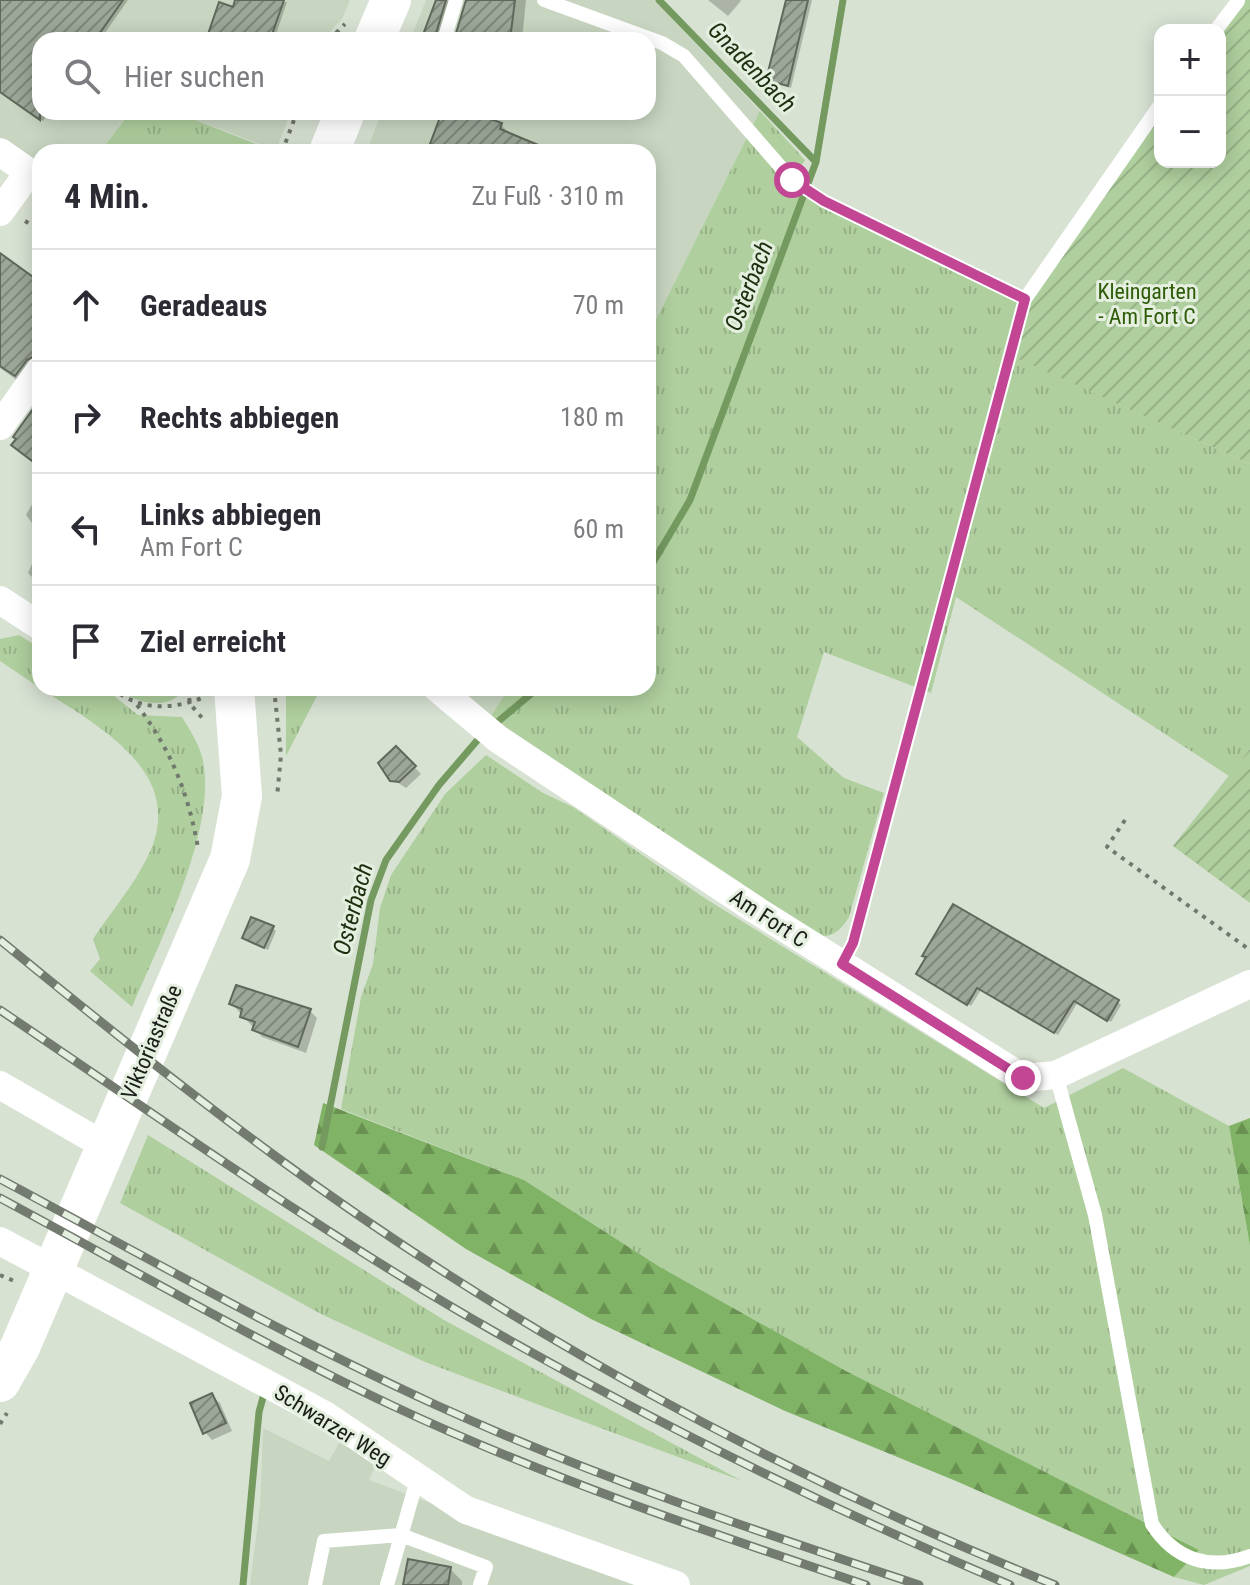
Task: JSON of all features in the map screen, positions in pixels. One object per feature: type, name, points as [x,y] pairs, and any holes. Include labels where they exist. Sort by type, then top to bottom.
[{"type":"main road","points":[[377,32],[391,0]]},
{"type":"main road","points":[[332,144],[342,120]]},
{"type":"main road","name":"Viktoriastraße","points":[[0,1382],[20,1347],[107,1147],[237,835],[242,796],[235,696]]},
{"type":"street","points":[[0,152],[32,175]]},
{"type":"street","points":[[0,212],[32,178]]},
{"type":"street","points":[[0,426],[32,381]]},
{"type":"street","points":[[0,600],[32,621]]},
{"type":"street","name":"Am Fort C","points":[[446,696],[490,733],[842,964],[1023,1078],[1056,1075],[1250,984]]},
{"type":"street","points":[[0,1085],[107,1147]]},
{"type":"street","name":"Schwarzer Weg","points":[[10,1246],[325,1415],[417,1480],[466,1510],[676,1585]]},
{"type":"lane","points":[[446,32],[456,0]]},
{"type":"lane","points":[[544,0],[632,32]]},
{"type":"lane","points":[[1221,24],[1238,1]]},
{"type":"lane","points":[[656,41],[684,56],[792,180],[824,201],[1025,299]]},
{"type":"lane","points":[[842,964],[853,943],[1025,299],[1154,114]]},
{"type":"lane","points":[[1056,1075],[1095,1215],[1152,1524],[1162,1540],[1178,1553],[1195,1560],[1214,1565],[1250,1556]]},
{"type":"lane","points":[[387,1585],[417,1480]]},
{"type":"lane","points":[[315,1585],[324,1541],[401,1535],[486,1567],[480,1585]]},
{"type":"path","points":[[285,144],[294,120]]},
{"type":"path","points":[[124,696],[137,705],[161,737],[179,771],[190,804],[199,854]]},
{"type":"path","points":[[137,705],[190,704],[189,696]]},
{"type":"path","points":[[1125,820],[1107,847],[1250,950]]},
{"type":"path","points":[[0,1275],[16,1282]]},
{"type":"shaded area","points":[[0,0],[350,0],[342,19],[330,32],[32,32],[32,120],[123,120],[106,144],[32,144],[32,161],[0,139]]},
{"type":"shaded area","points":[[426,0],[654,0],[760,111],[656,320],[656,144],[369,144],[379,120],[656,120],[656,32],[413,32]]},
{"type":"shaded area","points":[[196,120],[288,120],[278,144],[260,144]]},
{"type":"shaded area","points":[[462,696],[504,696],[491,716]]},
{"type":"shaded area","points":[[263,1428],[329,1461],[339,1443],[377,1462],[369,1480],[650,1585],[250,1585],[260,1505]]},
{"type":"green space","name":"Kleingarten - Am Fort C","points":[[1233,0],[1250,0],[1250,464],[1010,355],[1025,299],[1154,114],[1154,168],[1226,168],[1226,24],[1223,24]]},
{"type":"green space","points":[[760,111],[805,160],[792,180],[1025,299],[1011,355],[1250,464],[1250,749],[1229,776],[956,597],[931,693],[824,652],[797,737],[844,778],[884,793],[849,917],[836,932],[816,936],[524,742],[491,716],[504,696],[656,696],[656,320]]},
{"type":"green space","points":[[124,120],[195,120],[256,144],[106,144]]},
{"type":"green space","points":[[19,635],[32,643],[32,683],[0,661],[0,639]]},
{"type":"green space","points":[[53,696],[114,696],[138,715],[182,717],[203,761],[205,789],[194,852],[170,919],[132,1007],[90,971],[100,959],[93,939],[148,856],[157,826],[156,800],[147,776],[131,755],[87,718]]},
{"type":"green space","points":[[129,696],[178,696],[155,703]]},
{"type":"green space","points":[[286,696],[317,696],[286,756]]},
{"type":"green space","points":[[1250,749],[1250,903],[1173,846]]},
{"type":"green space","points":[[486,755],[543,793],[573,807],[706,899],[1044,1108],[1123,1068],[1229,1126],[1250,1246],[1250,1566],[1204,1585],[1174,1577],[1199,1550],[846,1371],[660,1267],[524,1180],[341,1109],[361,997],[373,964],[380,908],[391,875],[445,794]]},
{"type":"green space","points":[[323,1103],[524,1180],[660,1267],[846,1371],[1199,1550],[1174,1577],[956,1481],[785,1411],[591,1319],[466,1249],[314,1145]]},
{"type":"green space","points":[[1250,1118],[1250,1246],[1229,1126]]},
{"type":"green space","points":[[148,1135],[444,1320],[742,1481],[425,1362],[321,1314],[120,1203]]},
{"type":"building","points":[[0,0],[123,0],[101,32],[32,32],[32,114],[0,92]]},
{"type":"building","points":[[235,0],[284,0],[273,32],[209,32],[219,2],[233,7]]},
{"type":"building","points":[[436,0],[446,0],[436,32],[424,32]]},
{"type":"building","points":[[466,0],[515,0],[511,32],[456,32]]},
{"type":"building","points":[[786,0],[808,0],[788,86],[766,80]]},
{"type":"building","points":[[439,120],[494,120],[502,123],[500,129],[536,144],[430,144]]},
{"type":"building","points":[[0,253],[32,276],[32,357],[15,376],[0,366]]},
{"type":"building","points":[[32,410],[32,461],[11,445],[16,439],[13,437]]},
{"type":"building","points":[[396,746],[416,766],[399,782],[390,781],[378,763]]},
{"type":"building","points":[[953,904],[1119,1000],[1107,1021],[1074,1001],[1054,1033],[977,988],[967,1005],[916,974],[926,957],[922,956]]},
{"type":"building","points":[[251,917],[274,926],[264,948],[242,938]]},
{"type":"building","points":[[236,985],[311,1009],[298,1047],[252,1030],[255,1022],[240,1017],[242,1009],[229,1004]]},
{"type":"building","points":[[212,1393],[226,1423],[203,1434],[190,1403]]},
{"type":"building","points":[[408,1559],[451,1567],[448,1585],[403,1585]]},
{"type":"waterway","name":"Gnadenbach","points":[[659,0],[816,162]]},
{"type":"waterway","name":"Osterbach","points":[[656,557],[690,500],[816,162],[843,0]]},
{"type":"waterway","name":"Osterbach","points":[[494,725],[528,696]]},
{"type":"waterway","name":"Osterbach","points":[[322,1147],[371,900],[386,860],[439,785],[481,736]]},
{"type":"waterway","name":"Osterbach","points":[[243,1585],[259,1412],[264,1394]]},
{"type":"railway","points":[[0,940],[136,1050],[275,1156],[366,1220],[554,1340],[652,1395],[851,1496],[1055,1585]]},
{"type":"railway","points":[[0,1010],[306,1216],[495,1332],[749,1466],[1010,1585]]},
{"type":"railway","points":[[0,1179],[271,1324],[436,1405],[614,1479],[919,1585]]},
{"type":"railway","points":[[0,1198],[292,1356],[449,1431],[626,1502],[866,1585]]},
{"type":"route","points":[[792,180],[824,201],[1025,299],[853,943],[842,964],[1023,1078]]}]
